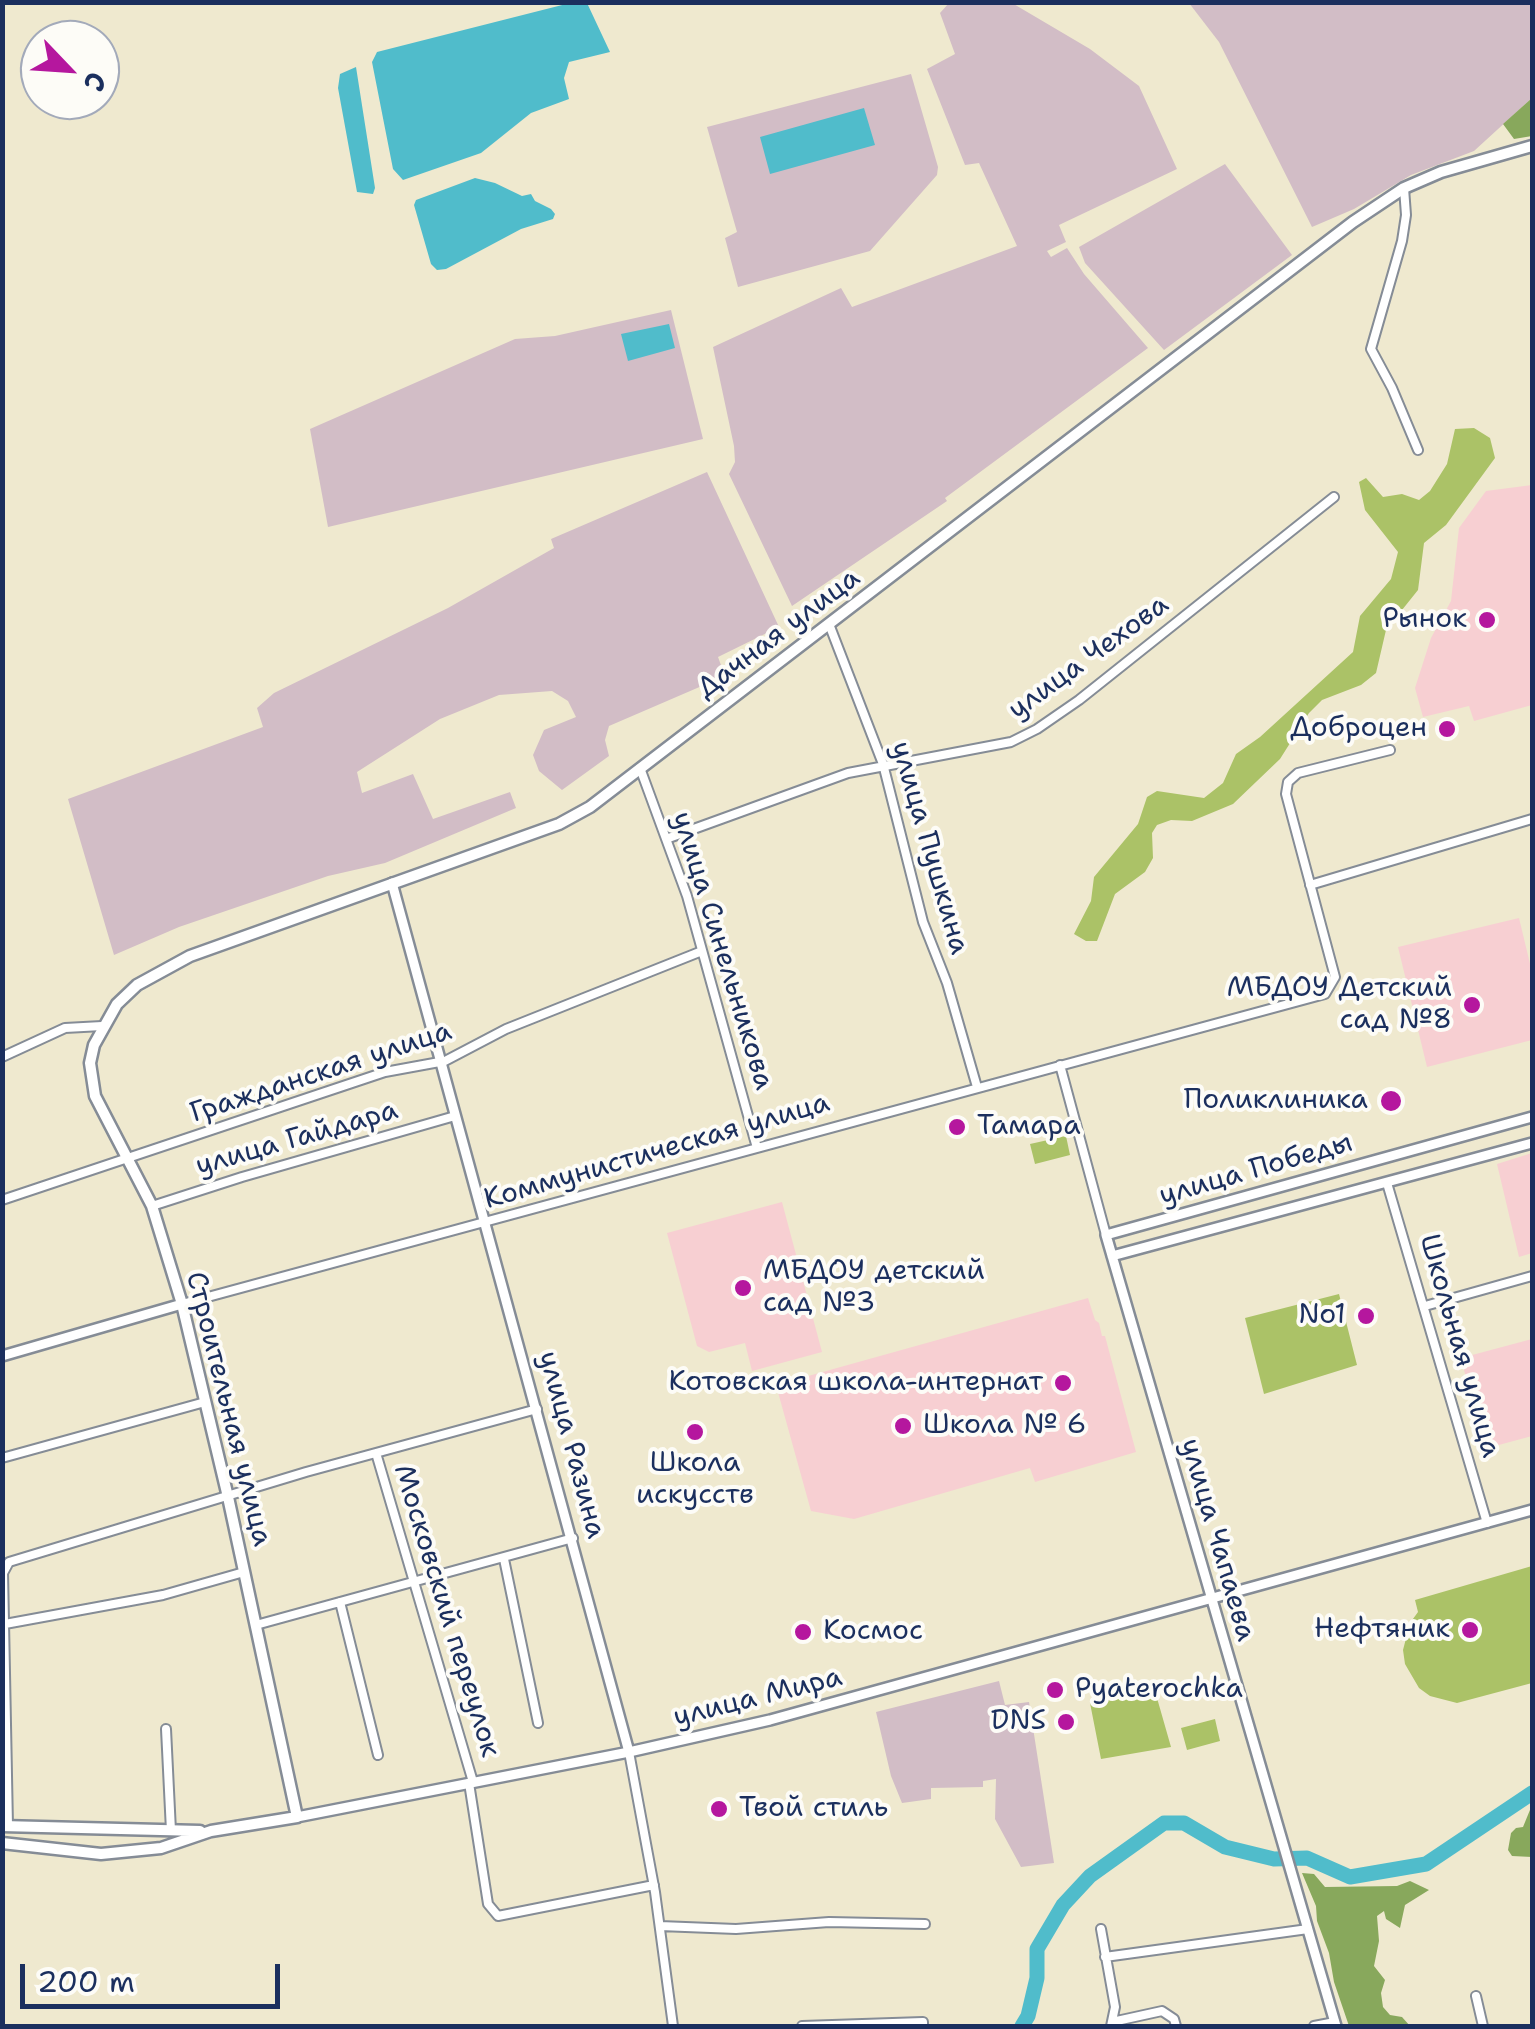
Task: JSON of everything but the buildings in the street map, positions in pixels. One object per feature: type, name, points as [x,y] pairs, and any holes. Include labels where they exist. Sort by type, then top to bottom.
[{"type":"main road","name":"Дачная улица","points":[[102,1026],[116,1004],[137,986],[190,956],[559,824],[590,807],[1353,222],[1404,188],[1441,172],[1532,146]]},
{"type":"main road","name":"Строительная улица","points":[[102,1026],[90,1063],[95,1096],[152,1206],[182,1304],[297,1817]]},
{"type":"main road","name":"улица Мира","points":[[2,1843],[101,1854],[161,1848],[211,1831],[297,1817]]},
{"type":"main road","points":[[5,1826],[211,1831]]},
{"type":"street","points":[[1404,188],[1406,215],[1402,241],[1371,349],[1418,450]]},
{"type":"street","name":"улица Чехова","points":[[666,840],[848,773],[1011,742],[1038,729],[1334,497]]},
{"type":"street","name":"улица Пушкина","points":[[829,624],[884,764],[922,922],[948,983],[978,1087]]},
{"type":"street","points":[[1390,750],[1298,773],[1288,782],[1286,794],[1310,885],[1532,820]]},
{"type":"street","name":"улица Синельникова","points":[[640,768],[702,950],[757,1148]]},
{"type":"street","name":"улица Разина","points":[[392,883],[630,1752],[654,1885],[673,2026]]},
{"type":"street","name":"Коммунистическая улица","points":[[2,1356],[1324,994],[1334,977],[1310,885]]},
{"type":"street","name":"Гражданская улица","points":[[2,1200],[385,1072],[468,1051],[506,1030],[702,950]]},
{"type":"street","points":[[2,1057],[65,1028],[102,1026]]},
{"type":"street","name":"улица Чапаева","points":[[1060,1065],[1211,1601],[1336,2024]]},
{"type":"street","name":"улица Гайдара","points":[[152,1206],[242,1176],[454,1116]]},
{"type":"street","name":"улица Победы","points":[[1106,1235],[1532,1117]]},
{"type":"street","name":"улица Победы","points":[[1112,1256],[1532,1142]]},
{"type":"street","name":"Школьная улица","points":[[1388,1182],[1486,1523]]},
{"type":"street","points":[[1425,1306],[1532,1276]]},
{"type":"street","points":[[2,1458],[205,1402]]},
{"type":"street","points":[[5,1826],[3,1572],[9,1562],[376,1452],[538,1408]]},
{"type":"street","name":"Московский переулок","points":[[376,1452],[471,1783],[488,1904],[498,1916],[654,1885]]},
{"type":"street","name":"улица Мира","points":[[297,1817],[630,1752],[770,1720],[1532,1510]]},
{"type":"street","points":[[256,1625],[504,1560],[572,1538]]},
{"type":"street","points":[[504,1560],[538,1723]]},
{"type":"street","points":[[5,1624],[162,1595],[244,1572]]},
{"type":"street","points":[[340,1602],[378,1755]]},
{"type":"street","points":[[166,1729],[171,1831]]},
{"type":"street","points":[[660,1926],[736,1929],[829,1922],[926,1924]]},
{"type":"street","points":[[1101,1928],[1115,2007],[1111,2024],[1162,2011],[1174,2019],[1176,2026]]},
{"type":"street","points":[[1105,1957],[1308,1930]]},
{"type":"street","points":[[1476,1996],[1482,2026]]},
{"type":"street","points":[[802,2026],[923,2024]]},
{"type":"street","points":[[1314,2026],[1336,2024]]},
{"type":"shaded area","points":[[949,3],[1012,3],[1090,49],[1139,86],[1177,169],[1059,225],[1066,242],[1047,251],[1051,257],[1067,248],[1084,274],[1148,348],[945,498],[947,501],[792,606],[729,474],[735,462],[734,446],[713,347],[841,288],[852,307],[1017,246],[979,163],[965,165],[927,69],[955,54],[940,13]]},
{"type":"shaded area","points":[[1189,3],[1532,3],[1532,98],[1474,151],[1411,175],[1354,209],[1312,227],[1219,42]]},
{"type":"shaded area","points":[[911,74],[937,175],[870,251],[738,287],[725,238],[737,232],[707,127]]},
{"type":"shaded area","points":[[1225,164],[1292,255],[1164,350],[1085,263],[1079,247]]},
{"type":"shaded area","points":[[671,310],[703,439],[328,527],[310,429],[515,339],[555,336]]},
{"type":"shaded area","points":[[707,472],[779,627],[718,657],[725,676],[609,726],[605,740],[609,756],[562,790],[539,771],[533,755],[544,730],[576,717],[568,701],[552,691],[499,695],[440,719],[357,772],[362,793],[413,774],[433,819],[510,792],[516,808],[385,863],[328,876],[179,927],[114,955],[68,799],[263,727],[257,708],[274,693],[448,608],[554,548],[551,539]]},
{"type":"shaded area","name":"Рынок","points":[[1532,485],[1532,705],[1474,721],[1469,706],[1423,717],[1415,688],[1431,638],[1451,601],[1459,528],[1486,491]]},
{"type":"shaded area","points":[[1519,918],[1532,972],[1532,1040],[1427,1067],[1398,947]]},
{"type":"shaded area","points":[[1532,1153],[1532,1253],[1519,1257],[1497,1164]]},
{"type":"shaded area","name":"МБДОУ детский сад №3","points":[[782,1202],[822,1352],[752,1371],[745,1343],[709,1352],[697,1346],[667,1233]]},
{"type":"shaded area","name":"Школа № 6","points":[[1088,1298],[1105,1336],[1136,1452],[1035,1482],[1030,1468],[854,1519],[811,1511],[776,1385]]},
{"type":"shaded area","points":[[1532,1339],[1532,1436],[1484,1449],[1461,1358]]},
{"type":"shaded area","points":[[999,1681],[1005,1705],[1029,1702],[1054,1863],[1021,1867],[995,1819],[996,1779],[983,1781],[983,1787],[931,1788],[931,1799],[902,1803],[891,1776],[876,1712]]},
{"type":"green space","points":[[1532,98],[1532,136],[1514,139],[1503,124]]},
{"type":"green space","points":[[1474,428],[1490,438],[1495,458],[1446,525],[1424,543],[1418,590],[1386,630],[1376,673],[1361,685],[1322,700],[1309,713],[1280,759],[1233,804],[1192,821],[1171,820],[1157,825],[1152,833],[1153,858],[1145,872],[1115,894],[1097,941],[1086,941],[1074,934],[1091,901],[1094,877],[1138,824],[1147,797],[1157,791],[1204,798],[1223,783],[1236,754],[1353,652],[1360,616],[1391,579],[1398,552],[1365,510],[1359,482],[1366,478],[1383,497],[1402,494],[1419,500],[1430,491],[1447,464],[1455,429]]},
{"type":"green space","points":[[1066,1136],[1070,1155],[1035,1164],[1030,1144]]},
{"type":"green space","points":[[1339,1294],[1357,1365],[1264,1394],[1245,1318]]},
{"type":"green space","name":"Нефтяник","points":[[1532,1566],[1532,1683],[1457,1703],[1430,1696],[1419,1688],[1405,1664],[1403,1650],[1410,1623],[1418,1612],[1415,1600]]},
{"type":"green space","points":[[1155,1691],[1171,1747],[1101,1759],[1090,1703]]},
{"type":"green space","points":[[1215,1719],[1220,1741],[1187,1750],[1181,1728]]},
{"type":"green space","points":[[1532,1805],[1532,1857],[1512,1856],[1508,1850],[1511,1833],[1523,1827]]},
{"type":"green space","points":[[1302,1873],[1314,1874],[1325,1887],[1397,1886],[1410,1881],[1429,1890],[1405,1905],[1400,1928],[1386,1919],[1384,1911],[1377,1916],[1379,1941],[1374,1966],[1385,1980],[1381,1993],[1383,2007],[1410,2026],[1349,2026],[1317,1921],[1316,1906]]},
{"type":"water","points":[[574,2],[587,3],[610,52],[569,62],[564,78],[569,99],[531,113],[481,153],[403,180],[393,169],[372,62],[377,52]]},
{"type":"water","points":[[356,67],[373,194],[357,192],[338,88],[340,74]]},
{"type":"water","points":[[864,108],[875,145],[770,174],[760,137]]},
{"type":"water","points":[[475,178],[522,196],[531,194],[535,201],[551,209],[553,219],[521,229],[446,269],[437,270],[431,264],[414,205],[416,200]]},
{"type":"water","points":[[669,324],[675,348],[628,361],[621,334]]},
{"type":"waterway","points":[[1022,2026],[1037,1978],[1037,1949],[1063,1905],[1090,1876],[1164,1823],[1184,1823],[1225,1847],[1274,1859],[1307,1858],[1350,1877],[1426,1864],[1532,1793]]},
{"type":"place","name":"Рынок","points":[[1487,620]]},
{"type":"place","name":"Доброцен","points":[[1447,729]]},
{"type":"place","name":"МБДОУ Детский сад №8","points":[[1472,1005]]},
{"type":"place","name":"Поликлиника","points":[[1391,1101]]},
{"type":"place","name":"Тамара","points":[[957,1127]]},
{"type":"place","name":"МБДОУ детский сад №3","points":[[743,1288]]},
{"type":"place","name":"No1","points":[[1366,1316]]},
{"type":"place","name":"Котовская школа-интернат","points":[[1063,1383]]},
{"type":"place","name":"Школа № 6","points":[[903,1426]]},
{"type":"place","name":"Школа искусств","points":[[695,1432]]},
{"type":"place","name":"Нефтяник","points":[[1470,1630]]},
{"type":"place","name":"Космос","points":[[803,1632]]},
{"type":"place","name":"Pyaterochka","points":[[1055,1690]]},
{"type":"place","name":"DNS","points":[[1066,1722]]},
{"type":"place","name":"Твой стиль","points":[[719,1809]]}]
